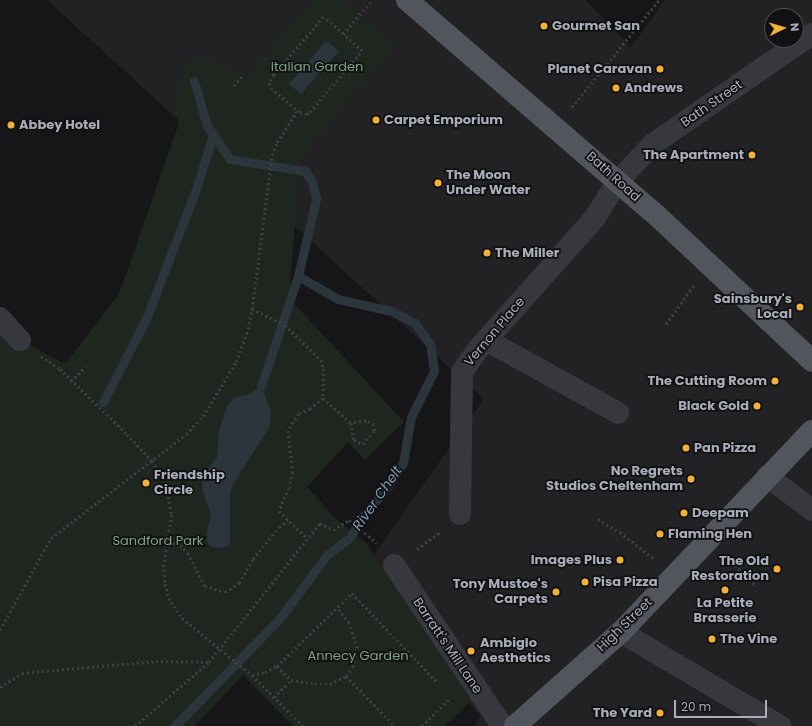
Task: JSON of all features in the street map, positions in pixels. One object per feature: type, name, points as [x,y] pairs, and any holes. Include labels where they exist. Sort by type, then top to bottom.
[{"type":"main road","name":"Bath Road","points":[[407,0],[556,126],[618,181],[812,361]]},
{"type":"main road","name":"High Street","points":[[514,726],[621,632],[812,430]]},
{"type":"street","name":"Bath Street","points":[[618,181],[654,144],[812,34]]},
{"type":"street","name":"Vernon Place","points":[[460,514],[462,372],[486,340],[594,219],[618,181]]},
{"type":"street","points":[[0,318],[20,340]]},
{"type":"street","points":[[486,340],[618,413]]},
{"type":"street","points":[[767,476],[812,510]]},
{"type":"street","name":"Barratt's Mill Lane","points":[[394,565],[502,726]]},
{"type":"street","points":[[621,632],[780,726]]},
{"type":"path","points":[[343,34],[372,0]]},
{"type":"path","points":[[556,126],[659,0]]},
{"type":"path","points":[[324,17],[343,34],[362,50],[310,112],[303,114],[271,88],[271,80],[324,17]]},
{"type":"path","points":[[234,86],[242,76]]},
{"type":"path","points":[[0,630],[51,538],[186,434],[217,395],[236,362],[248,329],[252,309],[272,155],[277,142],[298,110]]},
{"type":"path","points":[[666,324],[708,265]]},
{"type":"path","points":[[252,309],[285,325],[321,360],[324,369],[323,398]]},
{"type":"path","points":[[20,340],[72,380],[152,461],[166,482],[170,494],[172,515],[164,571],[171,602],[182,618],[252,675],[303,726]]},
{"type":"path","points":[[72,380],[86,366]]},
{"type":"path","points":[[323,398],[351,423],[354,440],[364,444],[374,431],[374,425],[366,420],[351,423]]},
{"type":"path","points":[[307,538],[279,511],[289,488],[292,472],[288,431],[299,414],[323,398]]},
{"type":"path","points":[[135,726],[209,662],[220,650],[320,523],[333,530],[349,520],[372,537],[394,565],[452,523],[460,514]]},
{"type":"path","points":[[168,542],[180,545],[188,553],[205,586],[225,592],[239,583],[253,559],[279,527],[288,520]]},
{"type":"path","points":[[598,520],[620,532],[656,560]]},
{"type":"path","points":[[710,539],[756,586]]},
{"type":"path","points":[[252,675],[265,672],[277,666],[352,593],[440,685]]},
{"type":"path","points":[[277,666],[291,680],[330,684],[346,676],[353,667],[357,648],[349,623],[337,608]]},
{"type":"path","points":[[0,686],[22,673],[156,661],[209,662]]},
{"type":"path","points":[[346,676],[395,726]]},
{"type":"path","points":[[274,697],[291,680]]},
{"type":"path","points":[[422,726],[451,697],[446,691]]},
{"type":"shaded area","points":[[47,0],[585,0],[631,47],[665,0],[812,0],[812,726],[474,726],[480,716],[365,567],[484,399]]},
{"type":"shaded area","points":[[326,41],[339,51],[301,94],[289,84]]},
{"type":"shaded area","points":[[261,386],[271,411],[270,426],[232,486],[230,494],[230,544],[224,548],[212,547],[208,544],[206,537],[211,515],[202,489],[202,477],[217,457],[219,431],[227,406],[235,397],[250,394]]},
{"type":"green space","name":"Sandford Park","points":[[313,0],[341,0],[396,45],[300,158],[289,298],[404,422],[365,460],[348,442],[307,487],[339,522],[366,543],[472,699],[445,726],[293,726],[243,675],[195,726],[0,726],[0,329],[65,364],[119,294],[178,126],[181,63],[213,57],[243,82]]},
{"type":"waterway","name":"River Chelt","points":[[175,726],[280,618],[327,555],[350,537],[363,516],[388,486],[403,463],[411,417],[434,371],[430,344],[415,323],[391,311],[338,299],[298,276],[316,199],[312,182],[305,171],[230,159],[207,126],[194,81]]},
{"type":"waterway","points":[[103,402],[146,319],[195,192],[213,135]]},
{"type":"waterway","points":[[261,386],[298,276]]},
{"type":"place","name":"Gourmet San","points":[[544,26]]},
{"type":"place","name":"Planet Caravan","points":[[660,69]]},
{"type":"place","name":"Andrews","points":[[616,88]]},
{"type":"place","name":"Carpet Emporium","points":[[376,120]]},
{"type":"place","name":"Abbey Hotel","points":[[11,125]]},
{"type":"place","name":"The Apartment","points":[[752,155]]},
{"type":"place","name":"The Moon Under Water","points":[[438,183]]},
{"type":"place","name":"The Miller","points":[[487,253]]},
{"type":"place","name":"Sainsbury's Local","points":[[800,307]]},
{"type":"place","name":"The Cutting Room","points":[[775,381]]},
{"type":"place","name":"Black Gold","points":[[757,406]]},
{"type":"place","name":"Pan Pizza","points":[[686,448]]},
{"type":"place","name":"No Regrets Studios Cheltenham","points":[[691,479]]},
{"type":"place","name":"Friendship Circle","points":[[146,483]]},
{"type":"place","name":"Deepam","points":[[684,513]]},
{"type":"place","name":"Flaming Hen","points":[[660,534]]},
{"type":"place","name":"Images Plus","points":[[620,560]]},
{"type":"place","name":"The Old Restoration","points":[[777,569]]},
{"type":"place","name":"Pisa Pizza","points":[[585,582]]},
{"type":"place","name":"La Petite Brasserie","points":[[725,590]]},
{"type":"place","name":"Tony Mustoe's Carpets","points":[[556,592]]},
{"type":"place","name":"The Vine","points":[[712,639]]},
{"type":"place","name":"Ambiglo Aesthetics","points":[[471,651]]},
{"type":"place","name":"The Yard","points":[[660,713]]},
{"type":"park label","name":"Italian Garden","points":[[317,67]]},
{"type":"park label","name":"Annecy Garden","points":[[358,656]]}]
